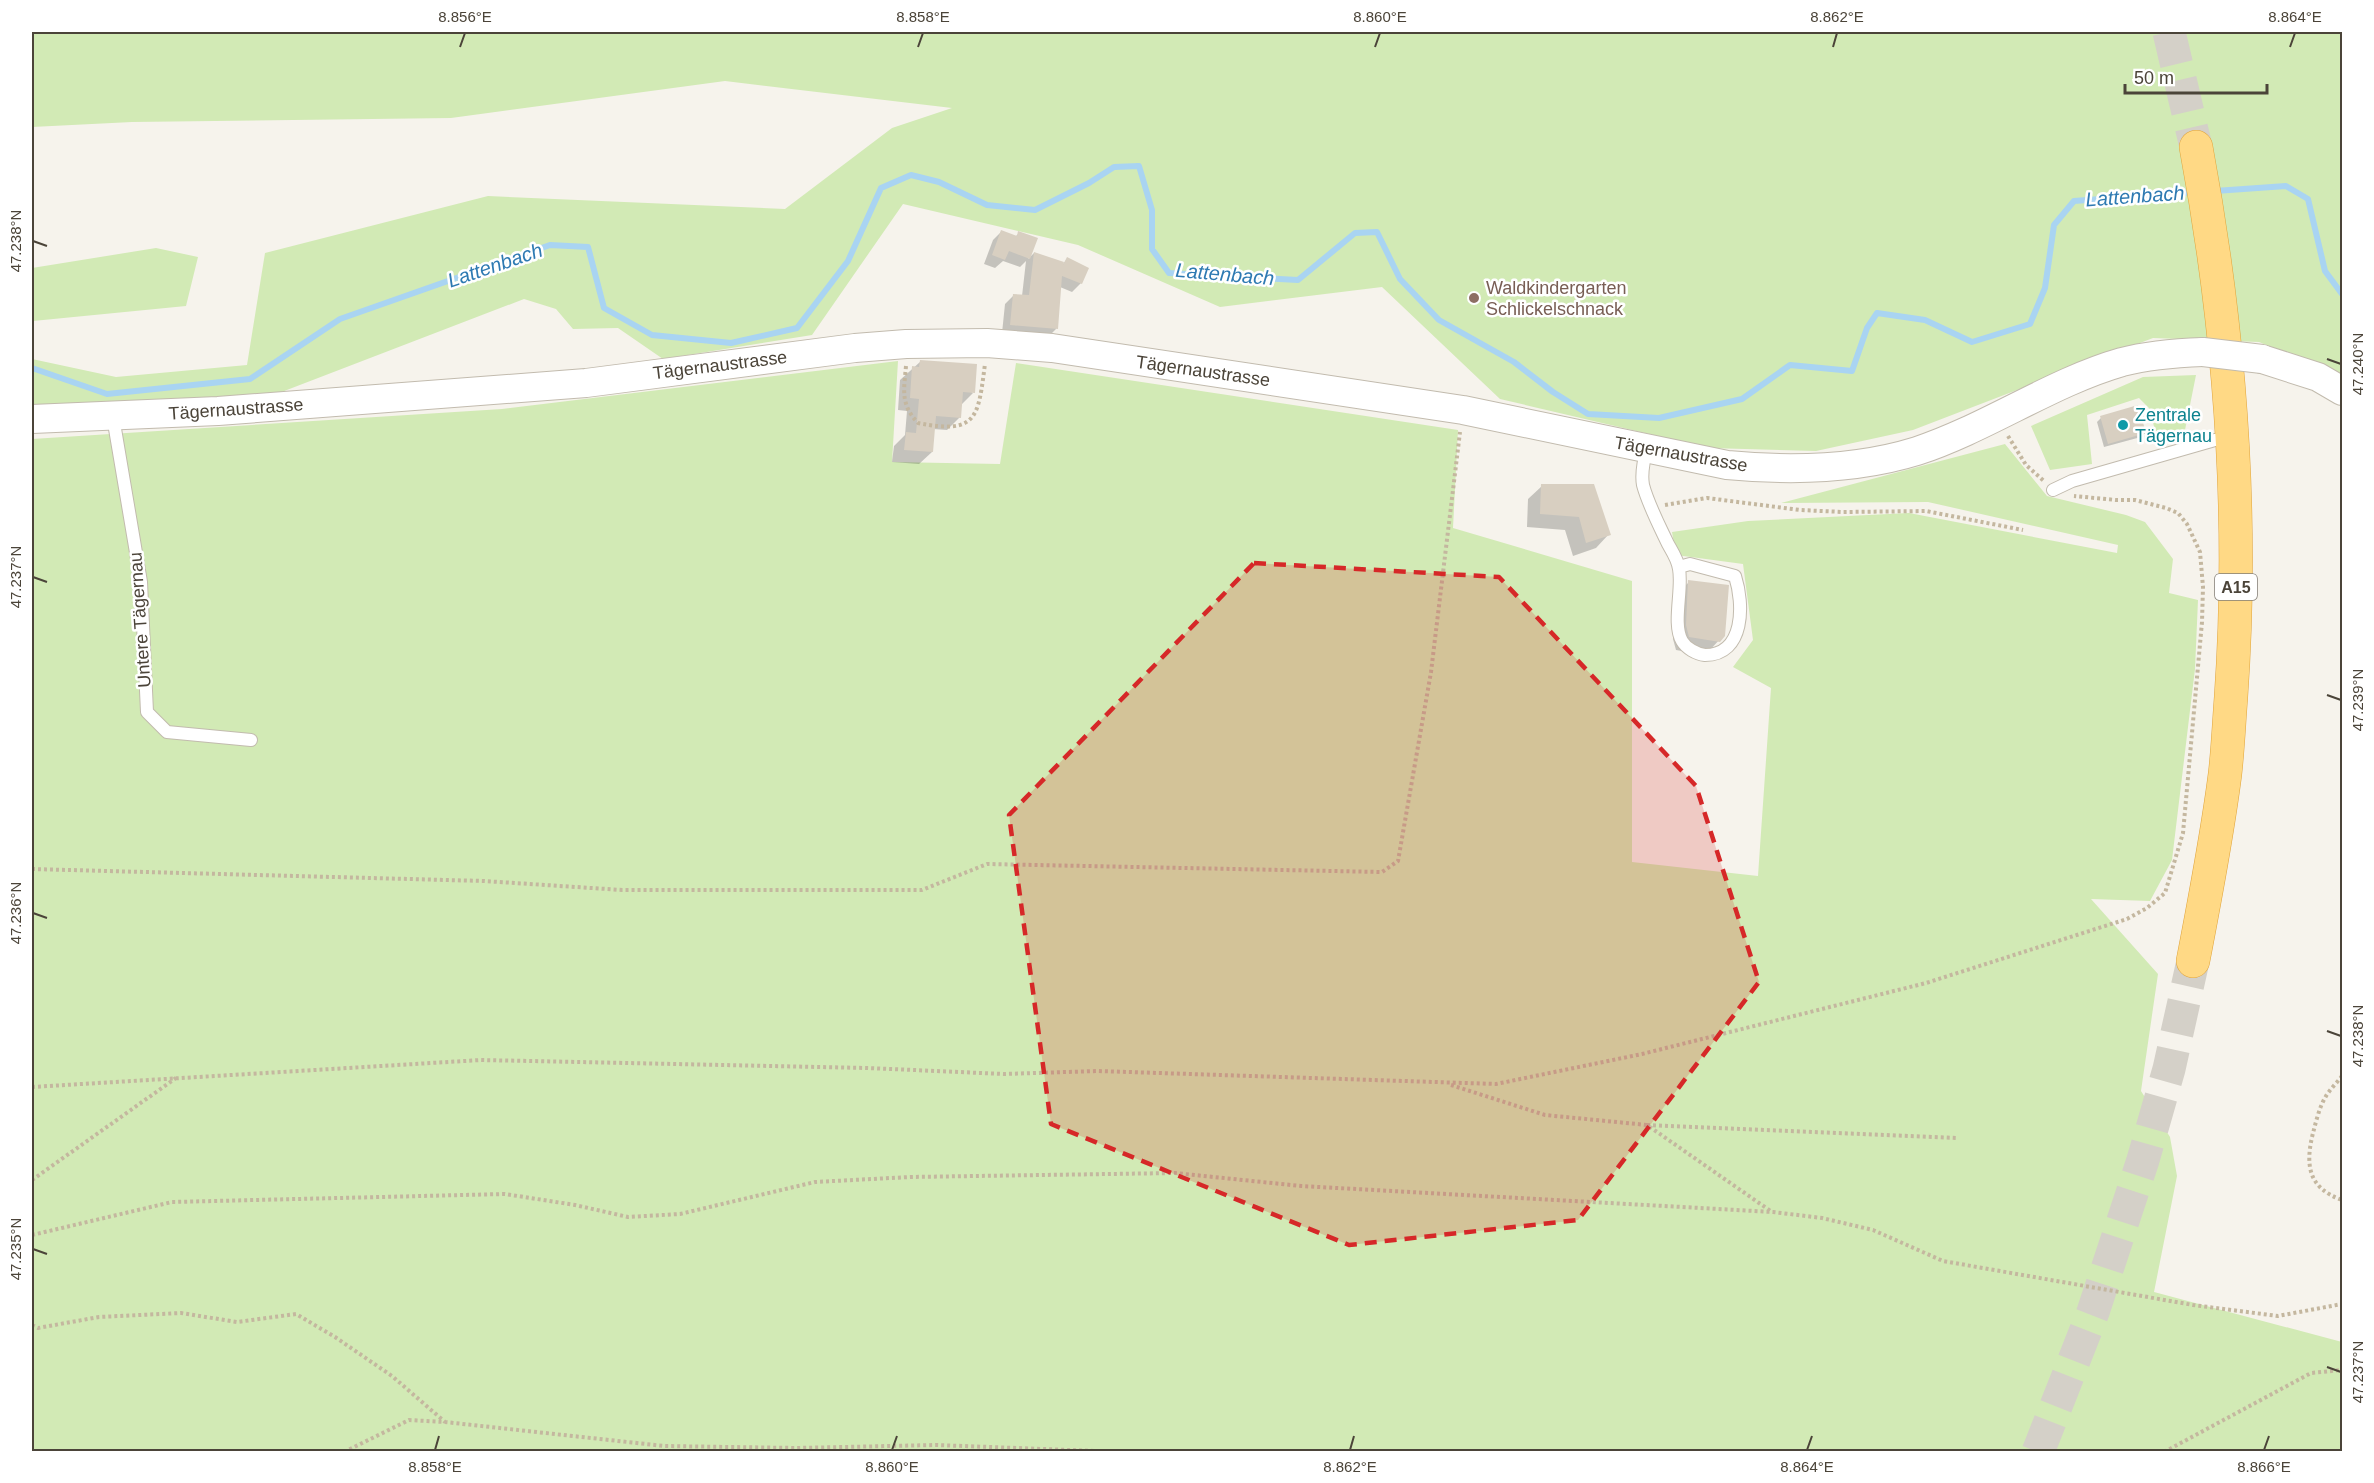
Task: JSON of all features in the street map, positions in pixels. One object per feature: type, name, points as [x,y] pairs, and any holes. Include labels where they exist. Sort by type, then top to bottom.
[{"type":"highway","name":"A15","points":[[2193,961],[2225,772],[2234,646],[2237,556],[2233,438],[2220,298],[2199,161]]},
{"type":"street","name":"Tägernaustrasse","points":[[32,419],[218,411],[586,382],[855,348],[906,344],[987,344],[1052,348],[1463,410],[1728,465],[1768,469],[1812,469],[1881,460],[1917,451],[1951,438],[2083,377],[2122,363],[2164,354],[2203,352],[2262,359],[2318,377],[2343,391]]},
{"type":"lane","name":"Untere Tägernau","points":[[113,417],[141,582],[147,712],[167,732],[251,740]]},
{"type":"lane","points":[[2052,490],[2072,481],[2214,440],[2233,438]]},
{"type":"lane","points":[[1647,448],[1643,483],[1679,567],[1678,627],[1682,641],[1694,652],[1703,655],[1722,652],[1733,642],[1739,621],[1741,595],[1735,576],[1690,564],[1679,567]]},
{"type":"path","points":[[906,344],[904,392],[908,412],[918,423],[954,428],[963,425],[974,416],[980,402],[987,344]]},
{"type":"path","points":[[32,869],[484,881],[634,890],[922,890],[987,864],[1382,872],[1398,861],[1431,672],[1463,410]]},
{"type":"path","points":[[32,1088],[177,1077],[481,1060],[868,1068],[1004,1074],[1098,1071],[1496,1084],[1642,1054],[1926,983],[2127,919],[2147,908],[2165,893],[2183,833],[2202,622],[2203,587],[2200,552],[2187,524],[2178,513],[2135,500],[2079,498],[2052,490],[2026,465],[2004,429],[1999,416]]},
{"type":"path","points":[[1650,500],[1667,505],[1707,498],[1763,506],[1843,512],[1926,511],[2023,530]]},
{"type":"path","points":[[2343,1076],[2325,1098],[2315,1124],[2308,1155],[2311,1175],[2320,1188],[2343,1200]]},
{"type":"path","points":[[32,1179],[177,1077]]},
{"type":"path","points":[[1445,1083],[1545,1115],[1647,1125],[1957,1138]]},
{"type":"path","points":[[1647,1125],[1773,1212]]},
{"type":"path","points":[[32,1234],[172,1202],[505,1194],[575,1205],[628,1217],[680,1214],[815,1182],[910,1177],[1175,1173],[1312,1187],[1773,1212],[1822,1218],[1873,1230],[1943,1261],[2193,1305],[2278,1316],[2343,1304]]},
{"type":"path","points":[[32,1325],[38,1328],[99,1317],[181,1313],[237,1322],[296,1314],[392,1376],[445,1422]]},
{"type":"path","points":[[2164,1452],[2311,1373],[2343,1370]]},
{"type":"path","points":[[344,1452],[409,1420],[664,1446],[796,1448],[936,1445],[1124,1452]]},
{"type":"highlighted area","points":[[1254,563],[1499,577],[1696,786],[1759,982],[1578,1220],[1349,1245],[1051,1124],[1009,815]]},
{"type":"green space","points":[[32,32],[2342,32],[2342,376],[2259,342],[2153,338],[1913,430],[1816,451],[1709,448],[1500,399],[1382,287],[1220,307],[1078,245],[903,204],[812,335],[663,359],[618,328],[573,329],[556,309],[524,299],[266,398],[32,408],[32,359],[116,377],[247,365],[265,253],[488,196],[785,209],[892,128],[952,108],[725,81],[451,118],[132,122],[32,127]]},
{"type":"green space","points":[[156,248],[198,257],[186,306],[33,321],[32,325],[32,268]]},
{"type":"green space","points":[[898,361],[892,462],[1000,464],[1016,363],[1458,430],[1453,528],[1632,581],[1632,862],[1758,876],[1771,688],[1733,667],[1753,640],[1743,564],[1676,555],[1672,532],[1748,521],[1909,513],[2117,553],[2118,545],[1928,502],[1781,503],[2005,444],[2047,496],[2126,515],[2145,522],[2173,559],[2169,593],[2198,600],[2195,669],[2172,860],[2150,901],[2091,899],[2158,974],[2141,1091],[2170,1137],[2177,1176],[2154,1292],[2342,1342],[2342,1451],[32,1452],[32,439],[502,409]]},
{"type":"green space","points":[[2196,375],[2184,435],[2158,441],[2149,408],[2139,398],[2087,415],[2092,464],[2050,470],[2031,426],[2143,377]]},
{"type":"building","points":[[1001,230],[1017,236],[1018,231],[1038,238],[1030,259],[1009,251],[1005,260],[992,255]]},
{"type":"building","points":[[1034,252],[1064,262],[1063,265],[1067,257],[1089,268],[1082,284],[1062,276],[1058,329],[1010,325],[1013,294],[1029,295]]},
{"type":"building","points":[[920,360],[977,364],[975,393],[963,392],[961,418],[936,416],[933,452],[904,450],[906,432],[916,433],[919,399],[910,398],[912,366],[919,367]]},
{"type":"building","name":"Zentrale Tägernau","points":[[2138,405],[2146,433],[2108,444],[2100,416]]},
{"type":"building","points":[[1541,484],[1594,484],[1611,535],[1586,543],[1579,517],[1540,514]]},
{"type":"building","points":[[1688,580],[1729,585],[1725,636],[1720,642],[1689,637],[1686,625]]},
{"type":"waterway","name":"Lattenbach","points":[[32,368],[107,394],[250,379],[340,319],[550,245],[588,247],[604,308],[652,335],[731,343],[797,328],[848,261],[881,188],[911,175],[939,182],[987,205],[1035,210],[1089,183],[1114,167],[1139,166],[1152,210],[1152,249],[1169,273],[1298,280],[1355,233],[1377,232],[1400,279],[1439,320],[1514,362],[1553,392],[1588,414],[1659,418],[1742,399],[1790,365],[1852,371],[1867,328],[1877,313],[1925,320],[1972,342],[2030,324],[2045,288],[2054,225],[2074,201],[2195,192]]},
{"type":"waterway","name":"Lattenbach","points":[[2215,191],[2286,186],[2308,199],[2325,271],[2342,294]]},
{"type":"tunnel","points":[[2169,32],[2196,147]]},
{"type":"tunnel","points":[[2038,1452],[2093,1312],[2143,1160],[2169,1069],[2193,961]]},
{"type":"place","name":"Waldkindergarten Schlickelschnack","points":[[1474,298]]},
{"type":"place","name":"Zentrale Tägernau","points":[[2123,425]]}]
